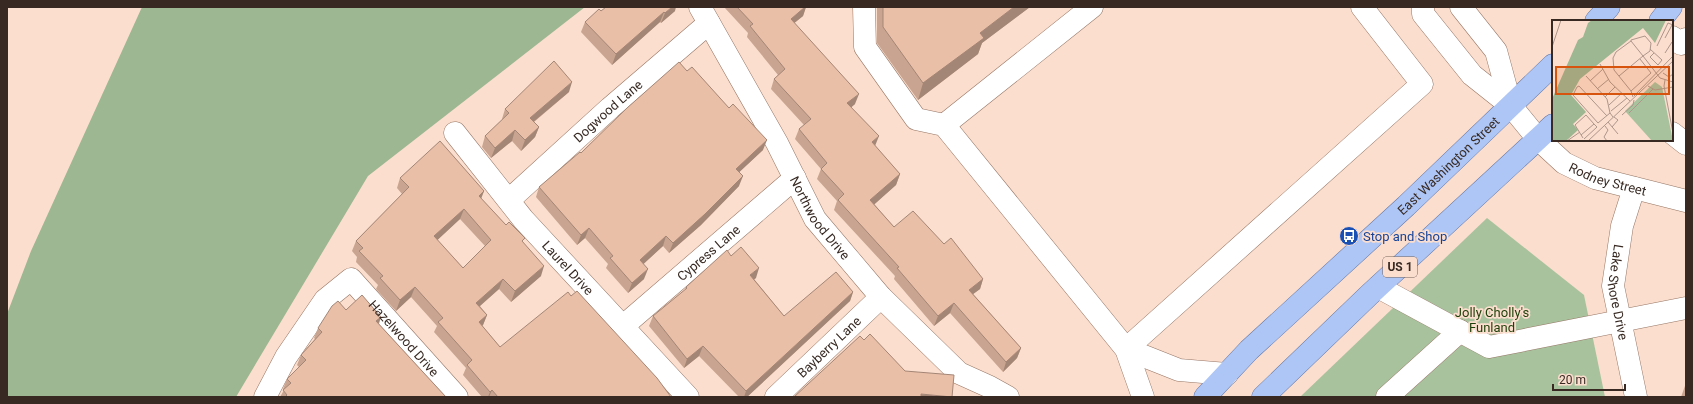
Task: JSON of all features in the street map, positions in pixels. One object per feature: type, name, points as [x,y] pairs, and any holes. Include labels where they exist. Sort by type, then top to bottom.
[{"type":"main road","points":[[1597,20],[1609,7]]},
{"type":"main road","points":[[1661,20],[1671,7]]},
{"type":"main road","name":"East Washington Street","points":[[1205,397],[1249,350],[1406,206],[1552,66]]},
{"type":"main road","name":"US 1","points":[[1263,397],[1378,287],[1546,132]]},
{"type":"street","points":[[864,7],[865,48],[916,119],[944,125],[1126,349],[1143,397]]},
{"type":"street","points":[[944,125],[1092,7]]},
{"type":"street","points":[[1126,349],[1422,84],[1362,7]]},
{"type":"street","points":[[1423,7],[1423,14],[1472,75],[1511,106]]},
{"type":"street","points":[[1461,7],[1496,51],[1511,106]]},
{"type":"street","name":"Northwood Drive","points":[[704,15],[815,219],[881,297],[958,373],[992,394]]},
{"type":"street","name":"Dogwood Lane","points":[[509,200],[610,108],[704,15]]},
{"type":"street","name":"Rodney Street","points":[[1511,106],[1546,132],[1564,163],[1595,178],[1634,188],[1684,195]]},
{"type":"street","name":"Laurel Drive","points":[[455,133],[523,219],[688,397]]},
{"type":"street","points":[[1673,134],[1686,144]]},
{"type":"street","name":"Cypress Lane","points":[[622,327],[794,178]]},
{"type":"street","name":"Lake Shore Drive","points":[[1634,188],[1622,226],[1613,286],[1636,397]]},
{"type":"street","name":"Hazelwood Drive","points":[[265,397],[286,357],[325,300],[351,279],[457,397]]},
{"type":"street","points":[[1378,287],[1489,347],[1686,308]]},
{"type":"street","name":"Bayberry Lane","points":[[776,397],[881,297]]},
{"type":"street","points":[[1387,397],[1460,331]]},
{"type":"street","points":[[1126,349],[1179,370],[1227,374]]},
{"type":"green space","points":[[142,7],[585,7],[368,176],[236,397],[7,397],[7,314],[31,251]]},
{"type":"green space","name":"Jolly Cholly's Funland","points":[[1487,218],[1584,295],[1605,397],[1300,397]]},
{"type":"building","points":[[606,7],[672,7],[665,13],[664,12],[616,54],[585,22],[599,9],[601,11]]},
{"type":"building","points":[[737,7],[805,7],[791,19],[859,94],[847,103],[879,136],[872,142],[900,174],[870,200],[894,227],[913,211],[944,244],[951,238],[983,279],[969,290],[1021,348],[1006,362],[954,303],[938,316],[897,268],[899,267],[838,200],[844,194],[821,169],[827,163],[799,129],[811,119],[774,79],[785,69],[750,26],[753,24]]},
{"type":"building","points":[[883,7],[1014,7],[980,33],[984,38],[923,83],[883,27]]},
{"type":"building","points":[[554,61],[572,82],[530,118],[539,127],[525,140],[515,130],[495,148],[485,136],[509,113],[505,109]]},
{"type":"building","points":[[679,62],[687,71],[692,67],[729,108],[733,104],[767,140],[736,169],[743,176],[705,214],[673,243],[666,236],[640,260],[648,269],[632,283],[610,258],[613,256],[589,228],[581,235],[539,187],[580,152],[581,153],[627,108]]},
{"type":"building","points":[[440,141],[484,191],[479,196],[506,225],[509,222],[525,238],[522,241],[544,266],[515,291],[503,279],[476,303],[487,315],[479,322],[500,347],[568,292],[571,296],[577,291],[657,378],[671,397],[498,397],[492,390],[490,392],[467,365],[472,360],[438,322],[443,318],[415,287],[400,300],[380,278],[383,276],[359,251],[363,248],[356,241],[409,187],[400,178]],"holes":[[[464,209],[491,240],[463,268],[434,236]]]},
{"type":"building","points":[[741,247],[759,268],[750,275],[784,316],[836,272],[853,292],[746,391],[703,346],[687,359],[653,316],[687,288],[686,287],[727,250],[731,256]]},
{"type":"building","points":[[362,295],[381,317],[376,321],[446,397],[285,397],[287,395],[283,390],[291,383],[287,379],[306,360],[301,355],[322,332],[318,328],[332,306],[338,301],[346,310]]},
{"type":"building","points":[[870,334],[905,371],[954,375],[952,397],[921,394],[921,397],[794,397],[860,336],[864,340]]},
{"type":"place","name":"Stop and Shop","points":[[1349,236]]}]
